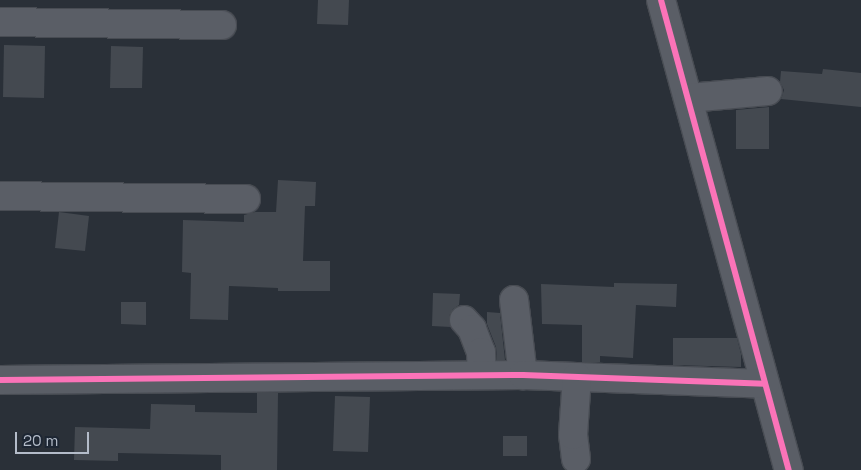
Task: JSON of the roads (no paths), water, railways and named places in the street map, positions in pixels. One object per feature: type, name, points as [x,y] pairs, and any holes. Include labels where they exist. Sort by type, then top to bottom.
[{"type":"street","points":[[661,0],[789,470]]},
{"type":"street","points":[[0,22],[222,25]]},
{"type":"street","points":[[689,98],[768,91]]},
{"type":"street","points":[[0,196],[246,198]]},
{"type":"street","points":[[514,300],[523,375]]},
{"type":"street","points":[[464,320],[472,328],[481,352],[482,375]]},
{"type":"street","points":[[0,380],[523,375],[766,384]]},
{"type":"street","points":[[576,459],[573,435],[577,377]]}]
